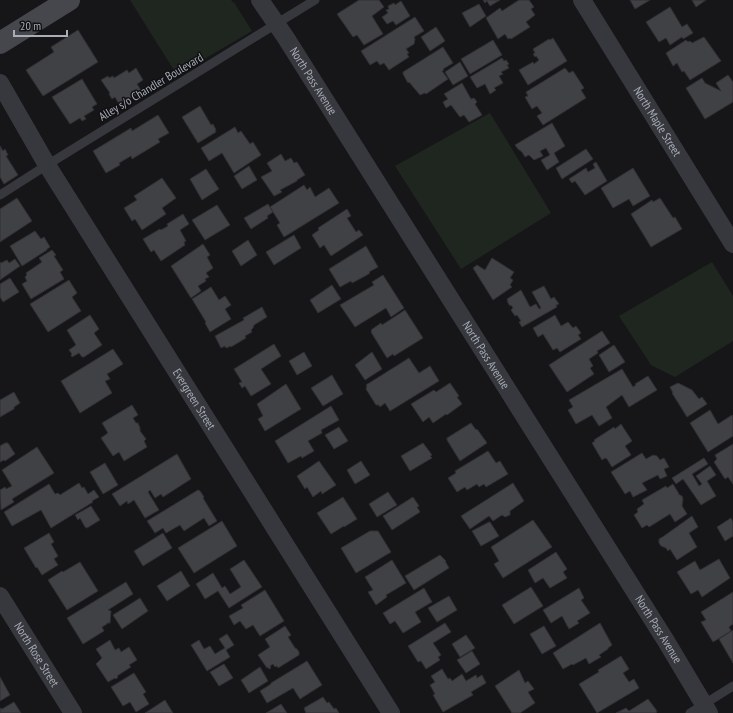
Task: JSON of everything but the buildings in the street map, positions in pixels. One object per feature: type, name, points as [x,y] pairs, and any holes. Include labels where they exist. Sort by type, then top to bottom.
[{"type":"main road","points":[[0,43],[69,0]]},
{"type":"street","name":"North Pass Avenue","points":[[260,0],[277,24],[666,641],[701,710]]},
{"type":"street","name":"North Maple Street","points":[[582,0],[733,244]]},
{"type":"street","name":"Evergreen Street","points":[[0,83],[47,165],[391,713]]},
{"type":"street","name":"North Rose Street","points":[[0,596],[73,713]]},
{"type":"lane","name":"Alley s/o Chandler Boulevard","points":[[0,195],[315,0]]},
{"type":"lane","points":[[701,710],[733,686]]},
{"type":"shaded area","points":[[130,0],[231,0],[252,31],[177,75]]},
{"type":"shaded area","points":[[490,113],[551,213],[461,269],[395,166]]},
{"type":"shaded area","points":[[712,262],[733,296],[733,341],[675,377],[651,365],[619,316]]}]
